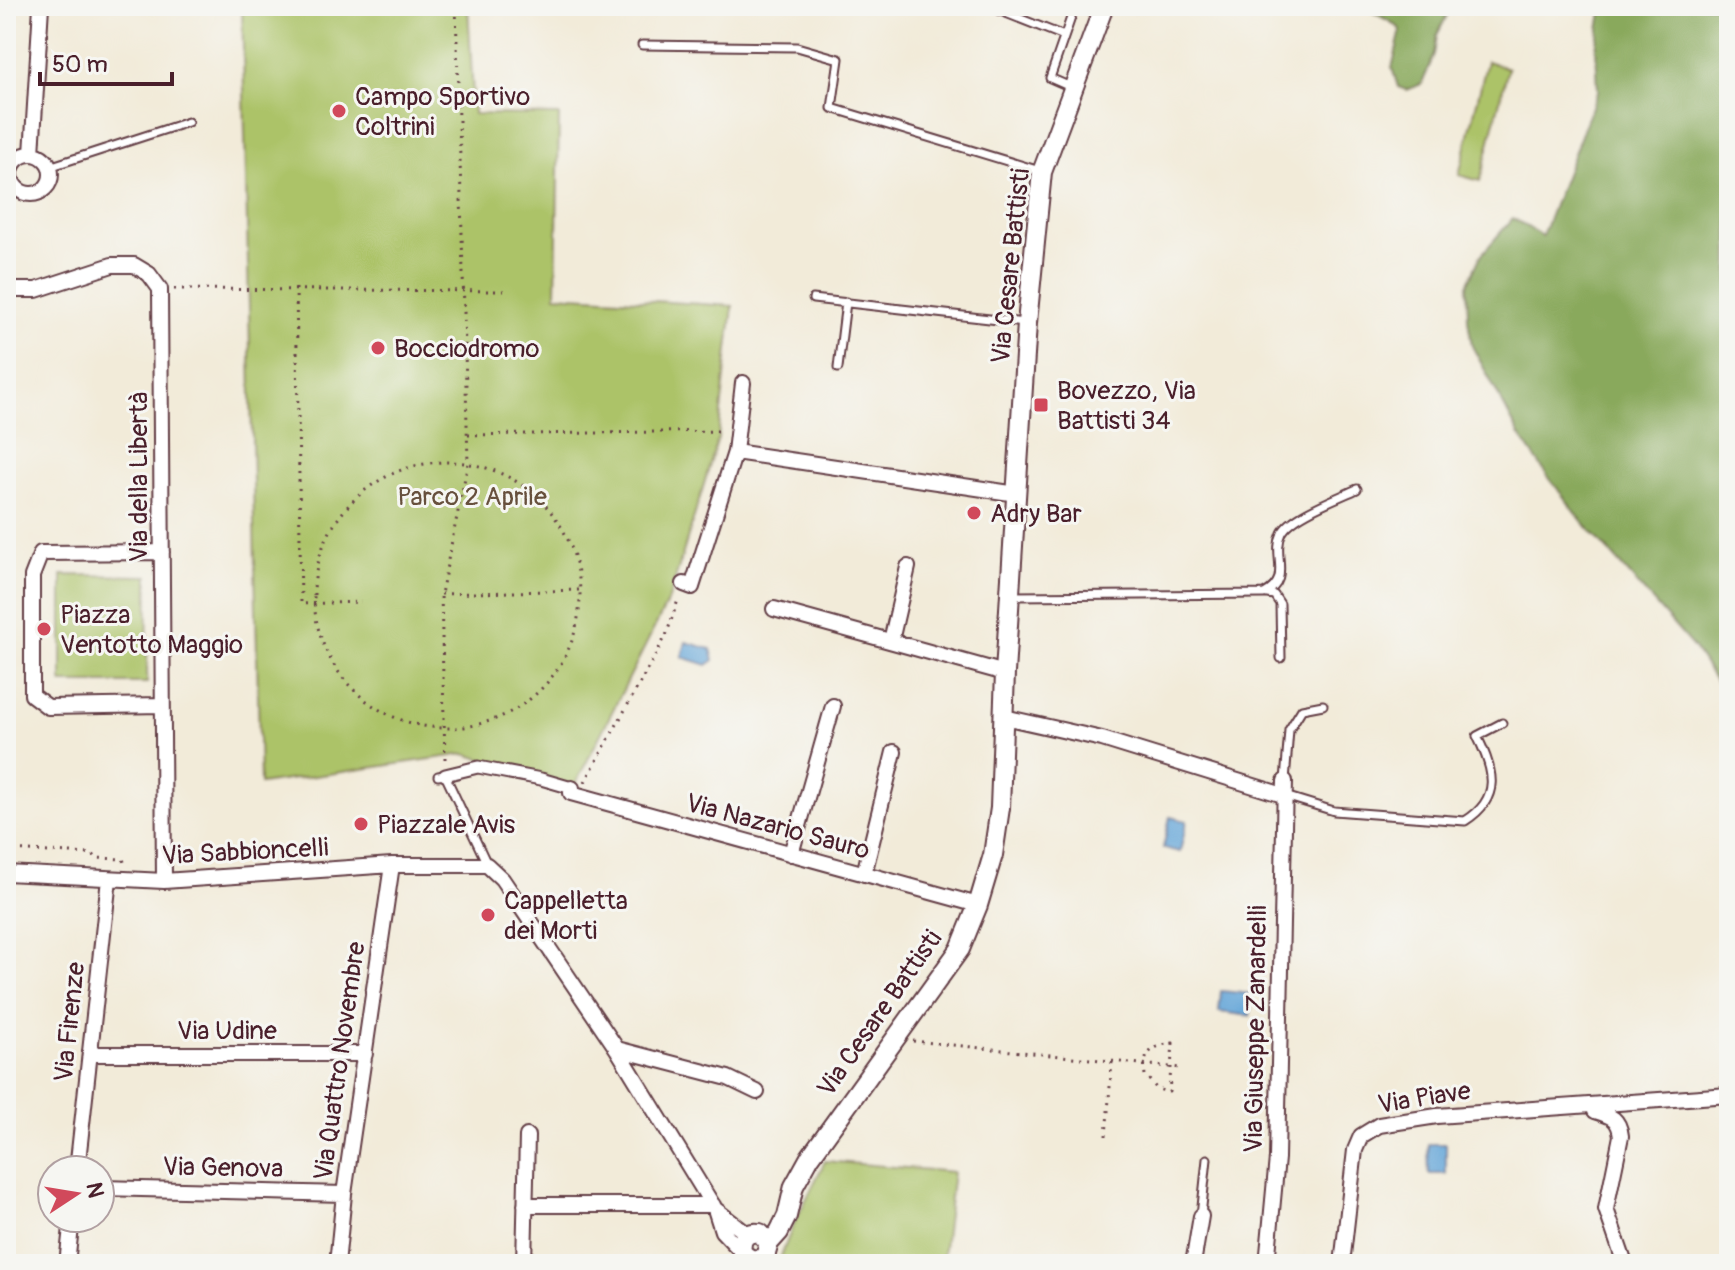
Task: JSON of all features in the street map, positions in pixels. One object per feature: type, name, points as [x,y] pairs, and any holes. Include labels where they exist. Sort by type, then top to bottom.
[{"type":"street","points":[[32,154],[41,6]]},
{"type":"street","name":"Via Cesare Battisti","points":[[754,1250],[779,1232],[787,1216],[794,1186],[810,1157],[960,949],[978,905],[993,855],[1000,808],[1005,673],[1027,323],[1042,172],[1104,6]]},
{"type":"street","points":[[32,154],[45,160],[49,167],[51,177],[47,187],[39,193],[29,195],[19,191],[12,183],[14,163],[22,156],[32,154]]},
{"type":"street","points":[[6,290],[36,290],[112,265],[134,265],[149,274],[160,289]]},
{"type":"street","name":"Via della Libertà","points":[[160,289],[164,881]]},
{"type":"street","points":[[684,584],[692,587],[735,452],[743,383]]},
{"type":"street","points":[[735,452],[1017,494]]},
{"type":"street","points":[[162,552],[41,553],[32,576],[32,695],[48,707],[162,705]]},
{"type":"street","points":[[891,641],[908,567]]},
{"type":"street","points":[[774,609],[1005,673]]},
{"type":"street","points":[[791,854],[833,706]]},
{"type":"street","points":[[1004,717],[1102,739],[1284,788]]},
{"type":"street","points":[[864,874],[894,752]]},
{"type":"street","points":[[441,775],[478,767],[541,779],[575,792]]},
{"type":"street","name":"Via Giuseppe Zanardelli","points":[[1267,1264],[1277,1158],[1284,788]]},
{"type":"street","name":"Via Nazario Sauro","points":[[575,792],[978,905]]},
{"type":"street","name":"Via Quattro Novembre","points":[[337,1264],[344,1194],[392,865]]},
{"type":"street","points":[[487,865],[502,879],[617,1049],[714,1207],[754,1250]]},
{"type":"street","name":"Via Sabbioncelli","points":[[6,873],[164,881],[274,870],[487,865]]},
{"type":"street","name":"Via Firenze","points":[[79,1154],[109,879]]},
{"type":"street","points":[[617,1049],[728,1078],[757,1092]]},
{"type":"street","name":"Via Udine","points":[[90,1054],[365,1054]]},
{"type":"street","name":"Via Piave","points":[[1342,1264],[1355,1150],[1361,1136],[1379,1125],[1457,1113],[1729,1095]]},
{"type":"street","name":"Via Piave","points":[[1579,1107],[1613,1116],[1620,1125],[1621,1136],[1606,1209],[1625,1264]]},
{"type":"street","points":[[524,1264],[527,1136]]},
{"type":"street","name":"Via Genova","points":[[116,1188],[344,1194]]},
{"type":"street","points":[[525,1205],[714,1207]]},
{"type":"street","points":[[1193,1264],[1201,1216]]},
{"type":"street","points":[[67,1264],[70,1234]]},
{"type":"lane","points":[[988,6],[1064,36]]},
{"type":"lane","points":[[1073,88],[1050,78],[1075,6]]},
{"type":"lane","points":[[642,45],[797,47],[839,59],[832,108],[1042,172]]},
{"type":"lane","points":[[49,167],[188,122]]},
{"type":"lane","points":[[813,299],[1027,323]]},
{"type":"lane","points":[[838,368],[846,302]]},
{"type":"lane","points":[[1264,594],[1274,589],[1281,576],[1281,534],[1292,521],[1357,489]]},
{"type":"lane","points":[[1010,597],[1274,595],[1280,604],[1281,658]]},
{"type":"lane","points":[[1323,705],[1302,709],[1289,730],[1284,788],[1334,811],[1465,821],[1481,811],[1490,796],[1491,777],[1486,754],[1477,736],[1502,723]]},
{"type":"lane","points":[[441,775],[487,865]]},
{"type":"lane","points":[[1201,1216],[1207,1159]]},
{"type":"path","points":[[441,775],[444,729],[441,594],[468,463],[456,6]]},
{"type":"path","points":[[296,288],[301,604],[361,602]]},
{"type":"path","points":[[160,289],[506,291]]},
{"type":"path","points":[[467,435],[736,430]]},
{"type":"path","points":[[442,461],[468,463],[506,475],[540,499],[559,522],[573,550],[581,590],[576,631],[564,660],[551,680],[532,699],[512,712],[470,727],[444,729],[411,724],[374,707],[341,676],[328,656],[317,627],[314,604],[317,563],[332,527],[350,502],[371,484],[404,468],[442,461]]},
{"type":"path","points":[[575,792],[666,636],[684,584]]},
{"type":"path","points":[[441,594],[581,590]]},
{"type":"path","points":[[6,850],[93,854],[96,858],[123,859]]},
{"type":"path","points":[[264,856],[285,854]]},
{"type":"path","points":[[894,1039],[1180,1068]]},
{"type":"path","points":[[1173,1043],[1169,1092],[1157,1089],[1151,1083],[1145,1075],[1143,1064],[1153,1049],[1173,1043]]},
{"type":"path","points":[[1106,1136],[1112,1062]]},
{"type":"green space","name":"Parco 2 Aprile","points":[[242,6],[468,6],[474,114],[559,115],[556,295],[733,306],[718,438],[669,599],[574,787],[465,754],[260,784]]},
{"type":"green space","points":[[1366,6],[1452,6],[1437,35],[1434,55],[1422,84],[1406,90],[1398,87],[1392,68],[1401,30]]},
{"type":"green space","points":[[1598,6],[1729,6],[1729,695],[1718,685],[1693,647],[1583,522],[1547,475],[1519,434],[1472,346],[1467,285],[1481,255],[1513,218],[1542,236],[1598,91],[1596,48],[1602,12]]},
{"type":"green space","points":[[1487,61],[1508,68],[1480,181],[1459,175]]},
{"type":"green space","points":[[62,575],[148,576],[147,683],[62,683]]},
{"type":"green space","points":[[825,1161],[953,1172],[942,1264],[778,1264]]},
{"type":"water","points":[[686,642],[711,649],[714,660],[707,665],[682,657]]},
{"type":"water","points":[[1170,817],[1187,821],[1180,852],[1163,848]]},
{"type":"water","points":[[1221,991],[1252,994],[1250,1016],[1219,1012]]},
{"type":"water","points":[[1428,1144],[1446,1144],[1446,1174],[1429,1174]]},
{"type":"place","name":"Campo Sportivo Coltrini","points":[[339,111]]},
{"type":"place","name":"Bocciodromo","points":[[378,348]]},
{"type":"place","name":"Bovezzo, Via Battisti 34","points":[[1041,405]]},
{"type":"place","name":"Adry Bar","points":[[974,513]]},
{"type":"place","name":"Piazza Ventotto Maggio","points":[[44,629]]},
{"type":"place","name":"Piazzale Avis","points":[[361,824]]},
{"type":"place","name":"Cappelletta dei Morti","points":[[488,915]]}]
